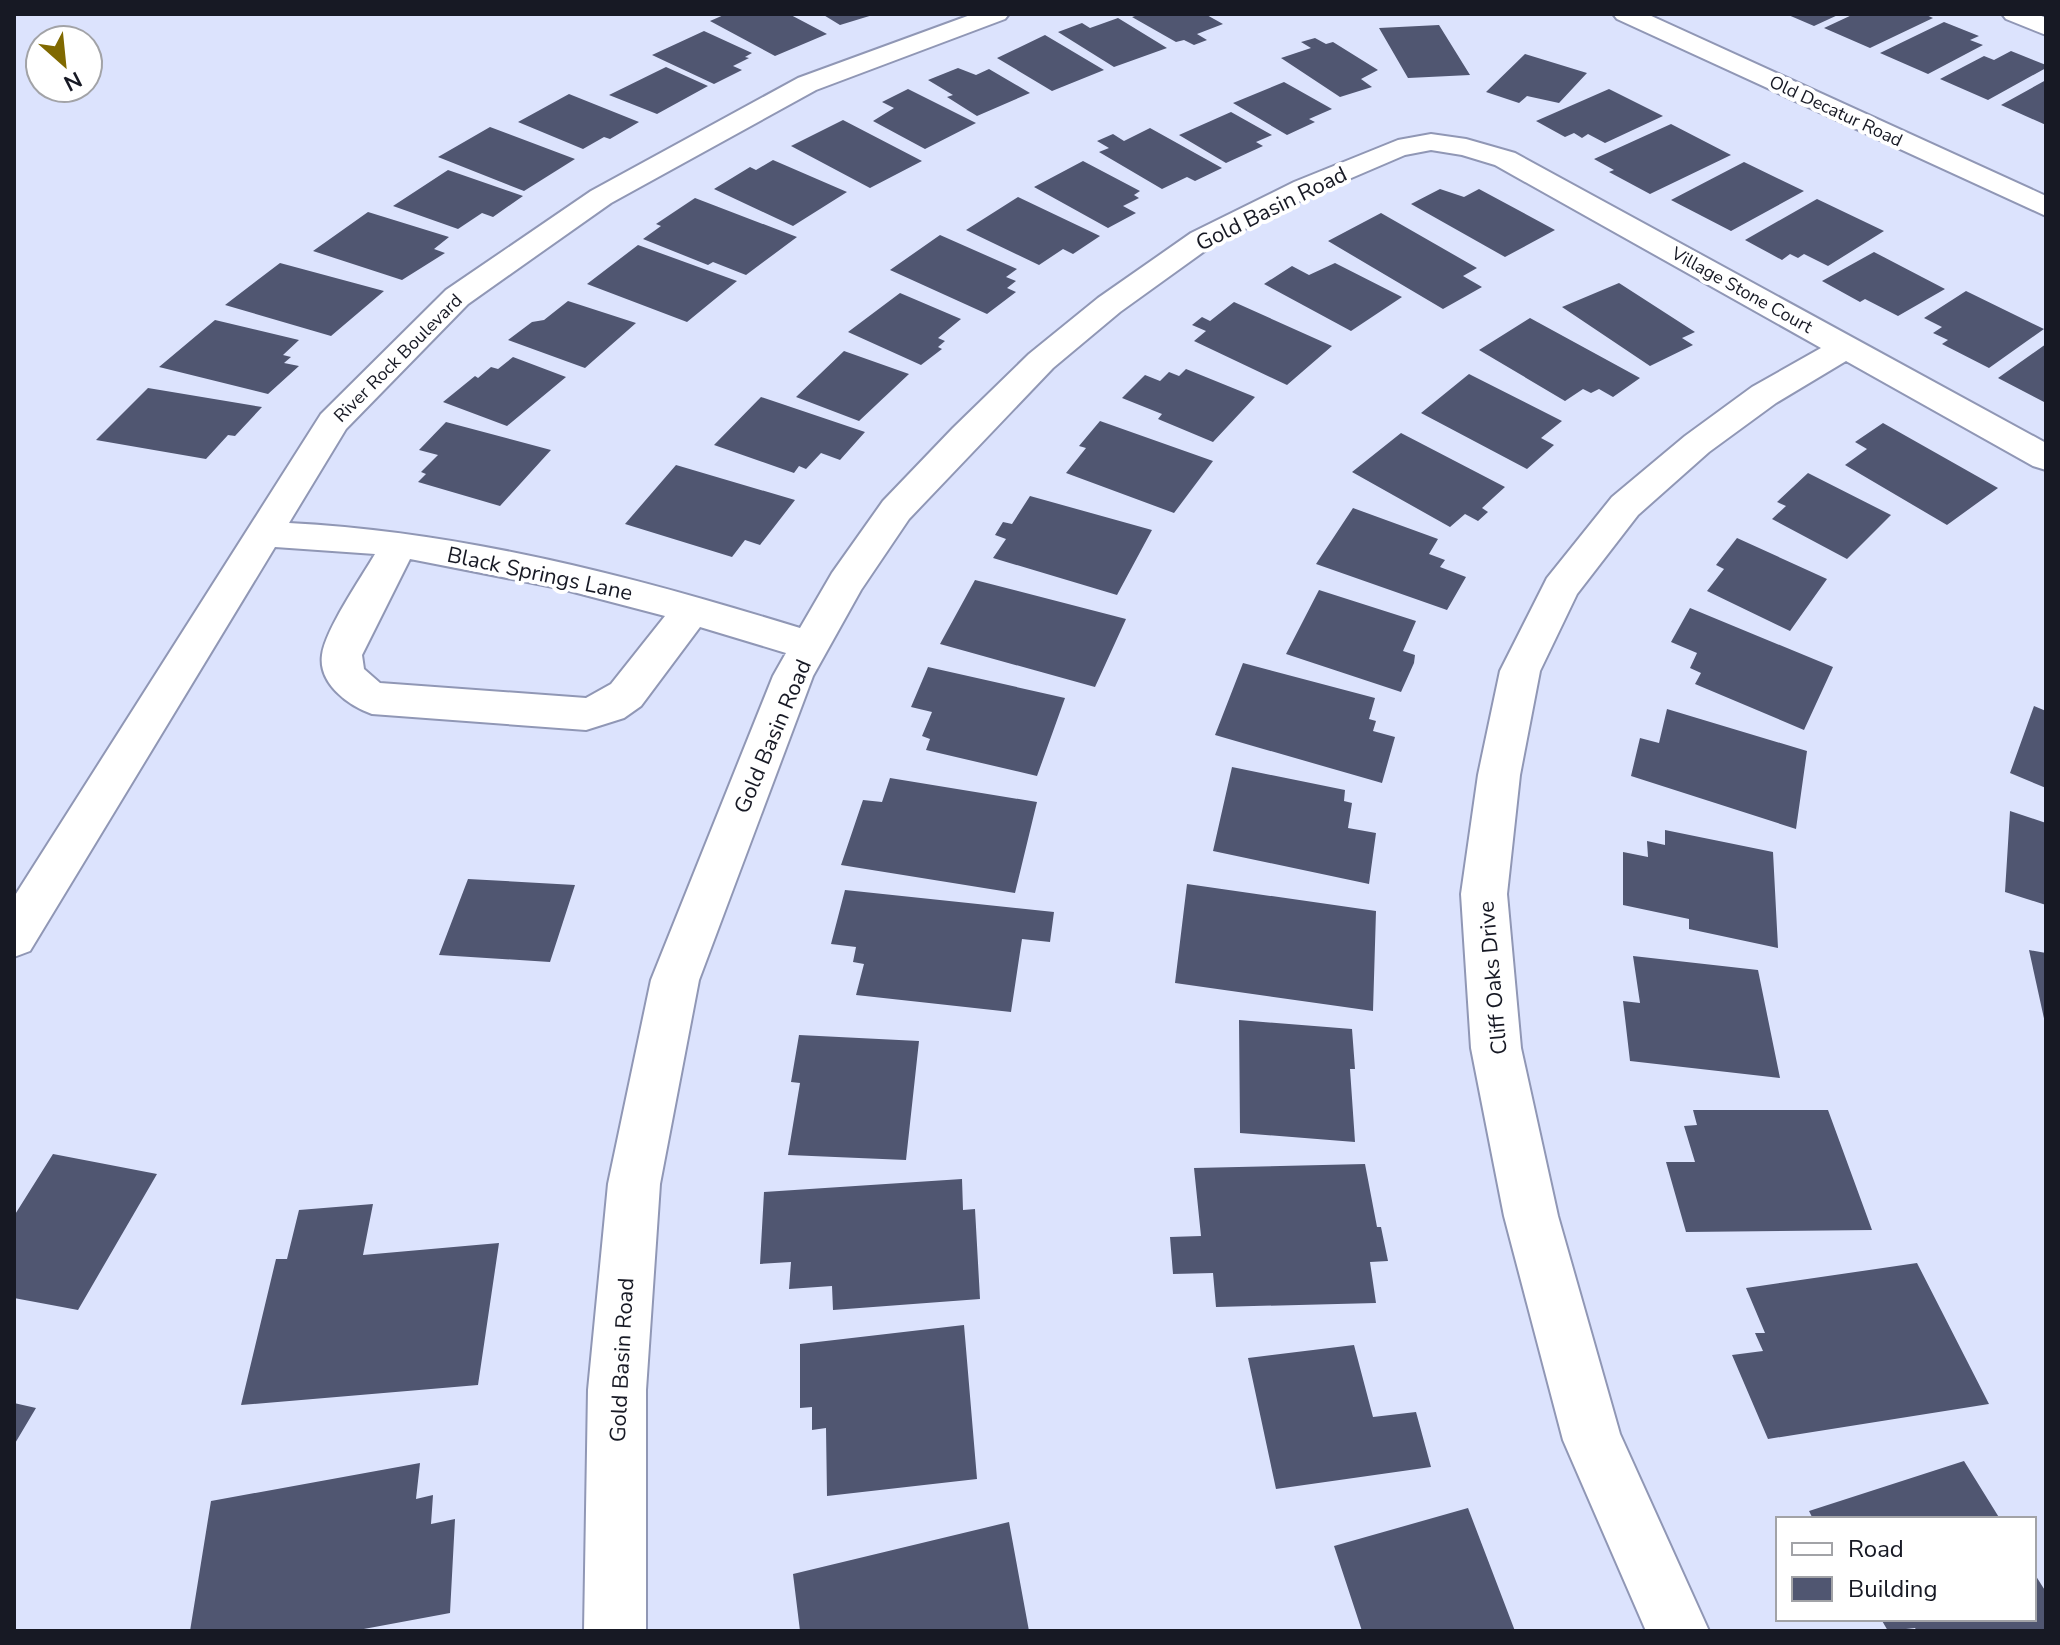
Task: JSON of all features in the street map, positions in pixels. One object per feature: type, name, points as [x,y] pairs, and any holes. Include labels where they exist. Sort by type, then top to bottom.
[{"type":"street","name":"River Rock Boulevard","points":[[14,937],[333,422],[457,297],[601,197],[807,84],[996,14]]},
{"type":"street","name":"Old Decatur Road","points":[[1626,14],[2046,207]]},
{"type":"street","points":[[2015,14],[2046,27]]},
{"type":"street","name":"Village Stone Court","points":[[1431,142],[1466,147],[1505,159],[2046,458]]},
{"type":"street","name":"Gold Basin Road","points":[[615,1631],[617,1390],[634,1184],[675,980],[793,676],[846,583],[896,510],[1041,361],[1109,305],[1202,239],[1304,188],[1398,148],[1431,142]]},
{"type":"street","name":"Cliff Oaks Drive","points":[[1678,1631],[1592,1440],[1531,1216],[1496,1048],[1485,879],[1499,775],[1520,671],[1561,588],[1625,506],[1697,444],[1764,395],[1846,347]]},
{"type":"street","name":"Black Springs Lane","points":[[264,534],[400,544],[535,568],[693,608],[810,646]]},
{"type":"street","points":[[400,544],[342,652],[345,674],[356,689],[372,698],[586,714],[609,707],[626,695],[693,608]]},
{"type":"building","points":[[726,14],[789,14],[827,34],[775,56],[710,21]]},
{"type":"building","points":[[822,14],[876,14],[840,25]]},
{"type":"building","points":[[1141,14],[1205,14],[1223,24],[1197,34],[1207,40],[1194,45],[1184,40],[1176,42],[1132,17]]},
{"type":"building","points":[[1786,14],[1840,14],[1814,26]]},
{"type":"building","points":[[1854,14],[1924,14],[1933,18],[1870,48],[1824,28]]},
{"type":"building","points":[[1118,18],[1167,48],[1114,67],[1058,32],[1082,23],[1090,28]]},
{"type":"building","points":[[1944,22],[1979,36],[1970,40],[1983,45],[1928,74],[1880,53]]},
{"type":"building","points":[[1439,25],[1470,75],[1408,78],[1379,28]]},
{"type":"building","points":[[704,31],[752,53],[745,57],[749,58],[733,66],[742,70],[714,84],[652,55]]},
{"type":"building","points":[[1045,35],[1104,70],[1052,91],[997,58]]},
{"type":"building","points":[[1315,38],[1326,44],[1333,42],[1378,70],[1361,79],[1372,87],[1340,97],[1281,58],[1311,48],[1301,42]]},
{"type":"building","points":[[2011,51],[2046,65],[2046,68],[1988,100],[1940,79],[1984,56],[1994,60]]},
{"type":"building","points":[[1525,54],[1587,73],[1559,103],[1527,96],[1519,103],[1486,92]]},
{"type":"building","points":[[666,67],[708,86],[657,114],[609,95]]},
{"type":"building","points":[[958,68],[976,75],[989,69],[1030,93],[977,116],[947,97],[953,95],[928,80]]},
{"type":"building","points":[[2046,80],[2046,125],[2001,105]]},
{"type":"building","points":[[1284,82],[1332,109],[1309,119],[1315,122],[1287,135],[1233,103]]},
{"type":"building","points":[[908,89],[976,123],[925,149],[873,121],[894,108],[882,102]]},
{"type":"building","points":[[1609,89],[1663,116],[1605,143],[1588,134],[1582,138],[1574,133],[1565,137],[1536,121]]},
{"type":"building","points":[[569,94],[639,122],[610,139],[604,137],[583,149],[518,122]]},
{"type":"building","points":[[1231,112],[1272,135],[1256,142],[1263,146],[1226,163],[1179,135]]},
{"type":"building","points":[[843,120],[922,161],[870,188],[791,146]]},
{"type":"building","points":[[1671,124],[1731,155],[1650,194],[1609,172],[1614,170],[1594,159]]},
{"type":"building","points":[[490,127],[575,159],[524,191],[438,157]]},
{"type":"building","points":[[1150,128],[1222,168],[1195,181],[1187,177],[1162,189],[1099,152],[1109,148],[1097,141],[1113,134],[1124,141]]},
{"type":"building","points":[[773,160],[847,192],[793,226],[714,189],[750,167],[756,170]]},
{"type":"building","points":[[1083,161],[1140,191],[1134,195],[1139,198],[1123,206],[1136,213],[1108,228],[1034,187]]},
{"type":"building","points":[[1744,162],[1804,191],[1731,231],[1671,200]]},
{"type":"building","points":[[448,170],[523,196],[493,217],[482,213],[458,229],[393,206]]},
{"type":"building","points":[[1440,189],[1464,197],[1479,189],[1555,230],[1505,257],[1411,204]]},
{"type":"building","points":[[1018,197],[1100,236],[1073,254],[1063,249],[1039,265],[966,230]]},
{"type":"building","points":[[695,198],[797,237],[746,275],[713,262],[708,265],[643,239],[661,226],[656,224]]},
{"type":"building","points":[[1817,199],[1884,231],[1828,266],[1804,254],[1798,258],[1790,254],[1782,260],[1745,240]]},
{"type":"building","points":[[368,212],[449,237],[434,249],[445,253],[402,280],[313,251]]},
{"type":"building","points":[[1381,213],[1477,268],[1463,276],[1482,287],[1443,309],[1328,241]]},
{"type":"building","points":[[940,235],[1017,269],[1006,277],[1016,281],[1007,288],[1016,292],[987,314],[890,270]]},
{"type":"building","points":[[638,245],[737,281],[687,322],[587,284]]},
{"type":"building","points":[[1874,252],[1945,289],[1898,316],[1865,299],[1860,302],[1822,281]]},
{"type":"building","points":[[280,263],[384,291],[331,336],[225,305]]},
{"type":"building","points":[[1335,263],[1402,297],[1351,331],[1264,284],[1292,266],[1309,275]]},
{"type":"building","points":[[1619,283],[1695,332],[1682,338],[1693,345],[1650,366],[1562,307]]},
{"type":"building","points":[[1966,291],[2044,329],[1989,368],[1942,344],[1948,340],[1933,333],[1942,327],[1924,318]]},
{"type":"building","points":[[900,293],[961,319],[938,338],[945,341],[938,347],[942,349],[921,365],[848,332]]},
{"type":"building","points":[[568,301],[636,323],[585,368],[508,340],[532,322],[544,320]]},
{"type":"building","points":[[1234,302],[1332,346],[1287,385],[1194,341],[1206,331],[1192,325],[1202,317],[1210,321]]},
{"type":"building","points":[[1530,318],[1640,378],[1613,397],[1599,389],[1591,393],[1583,389],[1565,401],[1479,350]]},
{"type":"building","points":[[215,320],[299,340],[283,355],[291,357],[284,363],[299,366],[268,394],[159,367]]},
{"type":"building","points":[[2046,344],[2046,403],[1998,378]]},
{"type":"building","points":[[844,351],[909,374],[859,421],[796,397]]},
{"type":"building","points":[[513,357],[566,377],[507,426],[443,402],[475,376],[478,378],[491,367],[498,369]]},
{"type":"building","points":[[1186,369],[1255,397],[1213,442],[1158,419],[1162,414],[1122,398],[1145,375],[1160,381],[1169,372],[1179,376]]},
{"type":"building","points":[[1469,374],[1562,421],[1541,438],[1554,445],[1527,469],[1421,413]]},
{"type":"building","points":[[148,388],[262,407],[235,436],[228,435],[206,459],[96,440]]},
{"type":"building","points":[[761,397],[865,432],[840,460],[821,453],[806,469],[799,466],[794,473],[714,445]]},
{"type":"building","points":[[1100,421],[1213,461],[1174,513],[1066,473],[1086,448],[1079,446]]},
{"type":"building","points":[[446,422],[551,450],[500,506],[418,482],[426,474],[421,472],[438,455],[419,450]]},
{"type":"building","points":[[1883,423],[1998,488],[1947,525],[1845,465],[1867,449],[1855,442]]},
{"type":"building","points":[[1401,433],[1505,487],[1482,508],[1488,512],[1478,521],[1465,514],[1450,527],[1352,472]]},
{"type":"building","points":[[676,465],[795,500],[760,545],[745,540],[732,557],[625,524]]},
{"type":"building","points":[[1808,473],[1891,515],[1847,559],[1772,519],[1786,506],[1777,502]]},
{"type":"building","points":[[1030,496],[1152,530],[1117,595],[993,558],[1006,539],[995,535],[1003,522],[1012,524]]},
{"type":"building","points":[[1353,508],[1438,539],[1429,554],[1445,560],[1440,567],[1466,577],[1447,610],[1316,564]]},
{"type":"building","points":[[1737,538],[1827,579],[1790,631],[1707,591],[1724,569],[1716,565]]},
{"type":"building","points":[[975,580],[1126,619],[1095,687],[940,644]]},
{"type":"building","points":[[1319,590],[1416,621],[1403,651],[1415,655],[1414,663],[1401,692],[1286,654]]},
{"type":"building","points":[[1690,608],[1833,667],[1804,730],[1695,684],[1701,673],[1690,668],[1697,653],[1671,642]]},
{"type":"building","points":[[1243,663],[1375,698],[1369,719],[1376,721],[1373,731],[1395,737],[1382,783],[1215,735]]},
{"type":"building","points":[[928,667],[1065,698],[1037,776],[926,750],[930,739],[922,736],[932,712],[911,707]]},
{"type":"building","points":[[2034,706],[2046,711],[2046,788],[2010,773]]},
{"type":"building","points":[[1667,709],[1807,751],[1796,829],[1631,776],[1640,738],[1659,743]]},
{"type":"building","points":[[1232,767],[1345,790],[1344,801],[1352,803],[1348,828],[1376,833],[1369,884],[1213,851]]},
{"type":"building","points":[[890,778],[1037,802],[1015,893],[841,865],[863,800],[882,802]]},
{"type":"building","points":[[2010,811],[2046,823],[2046,905],[2005,892]]},
{"type":"building","points":[[1665,830],[1773,852],[1778,948],[1689,929],[1689,919],[1623,905],[1623,852],[1648,857],[1647,841],[1665,845]]},
{"type":"building","points":[[468,879],[575,885],[550,962],[439,955]]},
{"type":"building","points":[[1187,884],[1376,911],[1373,1011],[1175,983]]},
{"type":"building","points":[[845,890],[1054,912],[1050,942],[1022,939],[1011,1012],[856,995],[864,964],[853,962],[856,947],[831,944]]},
{"type":"building","points":[[2029,950],[2046,953],[2046,1023],[2045,1023]]},
{"type":"building","points":[[1633,956],[1758,970],[1780,1078],[1630,1061],[1623,1001],[1640,1003]]},
{"type":"building","points":[[1239,1020],[1352,1029],[1355,1069],[1350,1069],[1355,1142],[1240,1133]]},
{"type":"building","points":[[799,1035],[919,1041],[906,1160],[788,1155],[800,1083],[791,1082]]},
{"type":"building","points":[[1693,1110],[1828,1110],[1872,1230],[1686,1232],[1666,1162],[1695,1162],[1684,1126],[1697,1125]]},
{"type":"building","points":[[53,1154],[157,1174],[78,1310],[14,1298],[14,1216]]},
{"type":"building","points":[[1365,1164],[1377,1227],[1381,1227],[1388,1261],[1370,1262],[1376,1303],[1216,1307],[1213,1273],[1173,1274],[1170,1237],[1201,1236],[1194,1168]]},
{"type":"building","points":[[962,1179],[963,1210],[975,1209],[980,1299],[833,1310],[832,1286],[789,1289],[791,1262],[760,1264],[764,1192]]},
{"type":"building","points":[[373,1204],[363,1255],[499,1243],[478,1385],[241,1405],[276,1259],[287,1259],[299,1210]]},
{"type":"building","points":[[1917,1263],[1989,1404],[1768,1439],[1732,1355],[1763,1351],[1755,1333],[1765,1333],[1746,1288]]},
{"type":"building","points":[[964,1325],[977,1479],[827,1496],[826,1428],[812,1430],[812,1407],[800,1408],[800,1344]]},
{"type":"building","points":[[1354,1345],[1373,1417],[1416,1412],[1431,1467],[1276,1489],[1248,1358]]},
{"type":"building","points":[[14,1403],[36,1408],[14,1445]]},
{"type":"building","points":[[1964,1461],[1999,1517],[1812,1517],[1809,1511]]},
{"type":"building","points":[[420,1463],[416,1499],[433,1495],[431,1524],[455,1519],[450,1613],[353,1631],[190,1631],[211,1501]]},
{"type":"building","points":[[1468,1508],[1515,1631],[1362,1631],[1334,1546]]},
{"type":"building","points":[[1009,1522],[1029,1631],[800,1631],[793,1574]]},
{"type":"building","points":[[2036,1576],[2046,1592],[2044,1631],[1917,1631],[1915,1628],[1888,1631],[1882,1621],[2036,1621]]}]
